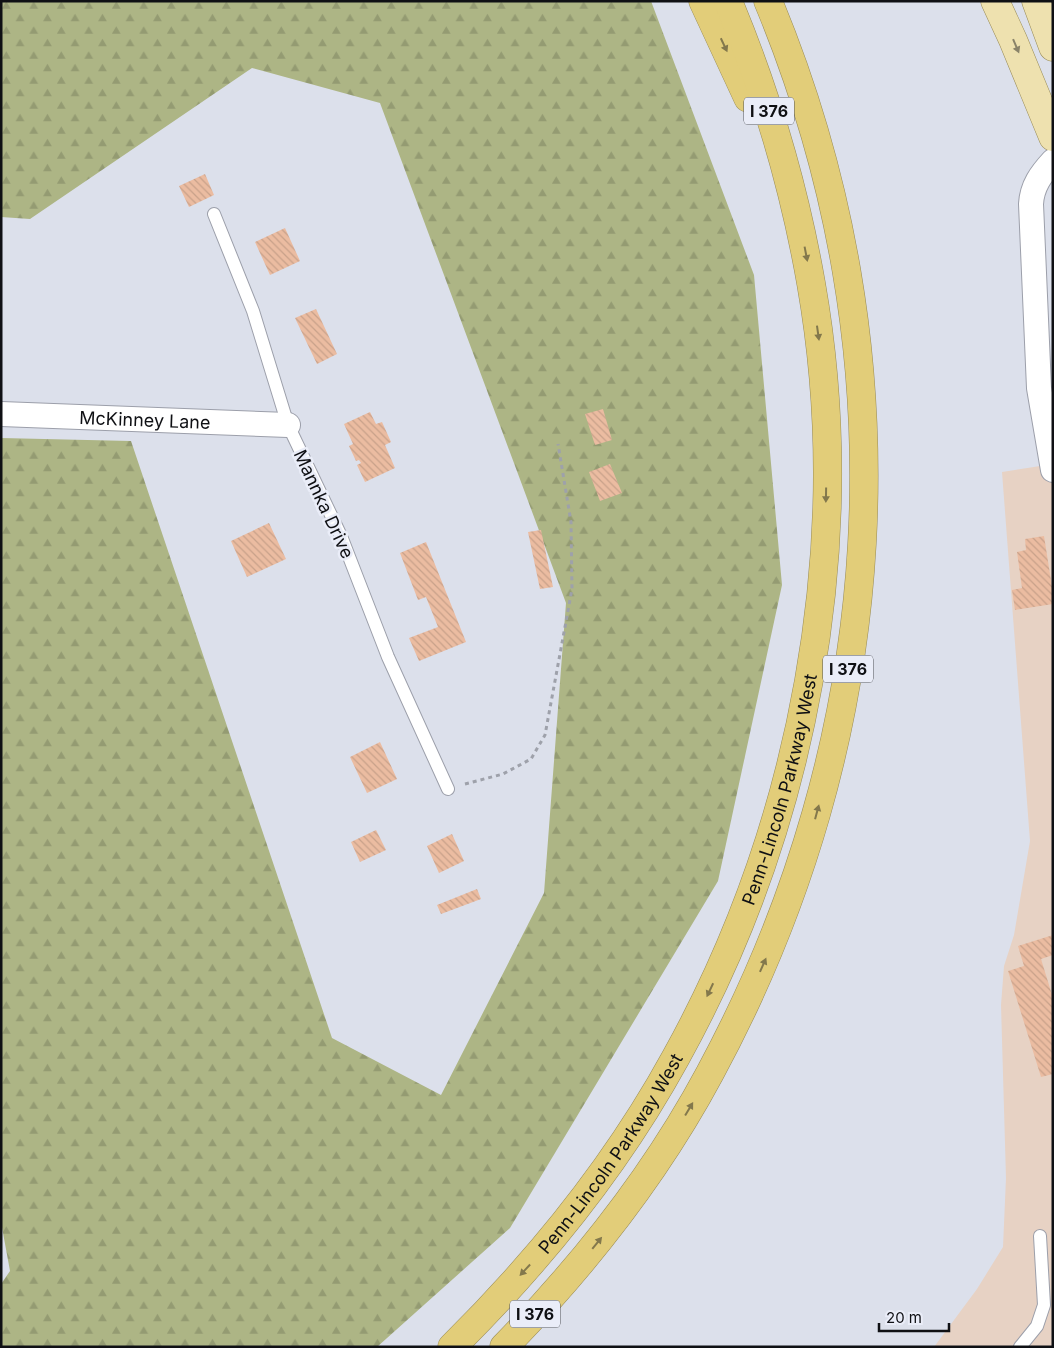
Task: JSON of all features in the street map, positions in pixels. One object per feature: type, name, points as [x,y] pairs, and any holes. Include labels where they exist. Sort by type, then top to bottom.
[{"type":"highway","points":[[703,1],[738,75],[800,225]]},
{"type":"highway","name":"Penn-Lincoln Parkway West","points":[[452,1347],[543,1250],[593,1186],[646,1108],[676,1058],[731,945],[753,889],[773,831],[803,712],[821,591],[826,531],[827,463],[820,345],[812,284],[785,164],[747,47],[728,1]]},
{"type":"highway","name":"I 376","points":[[504,1347],[566,1281],[607,1230],[650,1170],[709,1076],[765,960],[788,902],[809,842],[840,719],[851,654],[863,532],[864,462],[857,341],[848,278],[822,154],[803,93],[768,1]]},
{"type":"main road","points":[[995,1],[1017,48],[1053,137]]},
{"type":"main road","points":[[1036,1],[1053,47]]},
{"type":"street","points":[[1053,161],[1035,184],[1031,204],[1039,388],[1053,470]]},
{"type":"street","name":"McKinney Lane","points":[[1,414],[288,425]]},
{"type":"lane","name":"Mannka Drive","points":[[214,214],[253,311],[288,425],[341,536],[388,657],[448,789]]},
{"type":"lane","points":[[1020,1347],[1037,1326],[1044,1306],[1040,1236]]},
{"type":"path","points":[[448,789],[503,774],[531,759],[545,735],[572,589],[571,522],[558,444]]},
{"type":"shaded area","points":[[1053,464],[1053,1347],[934,1347],[977,1289],[1003,1247],[1006,1178],[1001,1005],[1004,966],[1014,935],[1030,841],[1002,472]]},
{"type":"green space","points":[[1,1],[651,1],[754,275],[782,585],[718,881],[510,1228],[377,1347],[1,1347],[1,1284],[10,1271],[1,1222],[1,438],[131,441],[332,1038],[441,1095],[544,893],[566,603],[380,103],[252,68],[30,219],[1,217]]},
{"type":"building","points":[[205,174],[214,195],[189,207],[179,186]]},
{"type":"building","points":[[285,228],[300,261],[270,275],[255,242]]},
{"type":"building","points":[[316,309],[337,354],[317,364],[295,318]]},
{"type":"building","points":[[603,409],[612,440],[595,445],[585,414]]},
{"type":"building","points":[[370,412],[376,424],[382,422],[391,442],[385,445],[395,468],[365,482],[357,465],[361,463],[359,460],[356,461],[349,446],[353,444],[344,424]]},
{"type":"building","points":[[610,464],[622,493],[600,501],[589,472]]},
{"type":"building","points":[[269,523],[286,559],[247,577],[231,541]]},
{"type":"building","points":[[541,530],[553,587],[540,589],[528,532]]},
{"type":"building","points":[[1044,536],[1053,604],[1015,610],[1012,590],[1022,588],[1017,552],[1026,550],[1025,539]]},
{"type":"building","points":[[426,542],[466,642],[419,661],[409,638],[438,627],[426,597],[418,600],[400,553]]},
{"type":"building","points":[[380,742],[397,779],[367,793],[350,757]]},
{"type":"building","points":[[376,830],[386,850],[360,862],[351,842]]},
{"type":"building","points":[[452,834],[464,861],[439,873],[427,846]]},
{"type":"building","points":[[477,889],[481,899],[441,914],[437,905]]},
{"type":"building","points":[[1053,935],[1053,955],[1041,959],[1053,998],[1053,1074],[1041,1077],[1008,971],[1024,966],[1018,946]]}]
